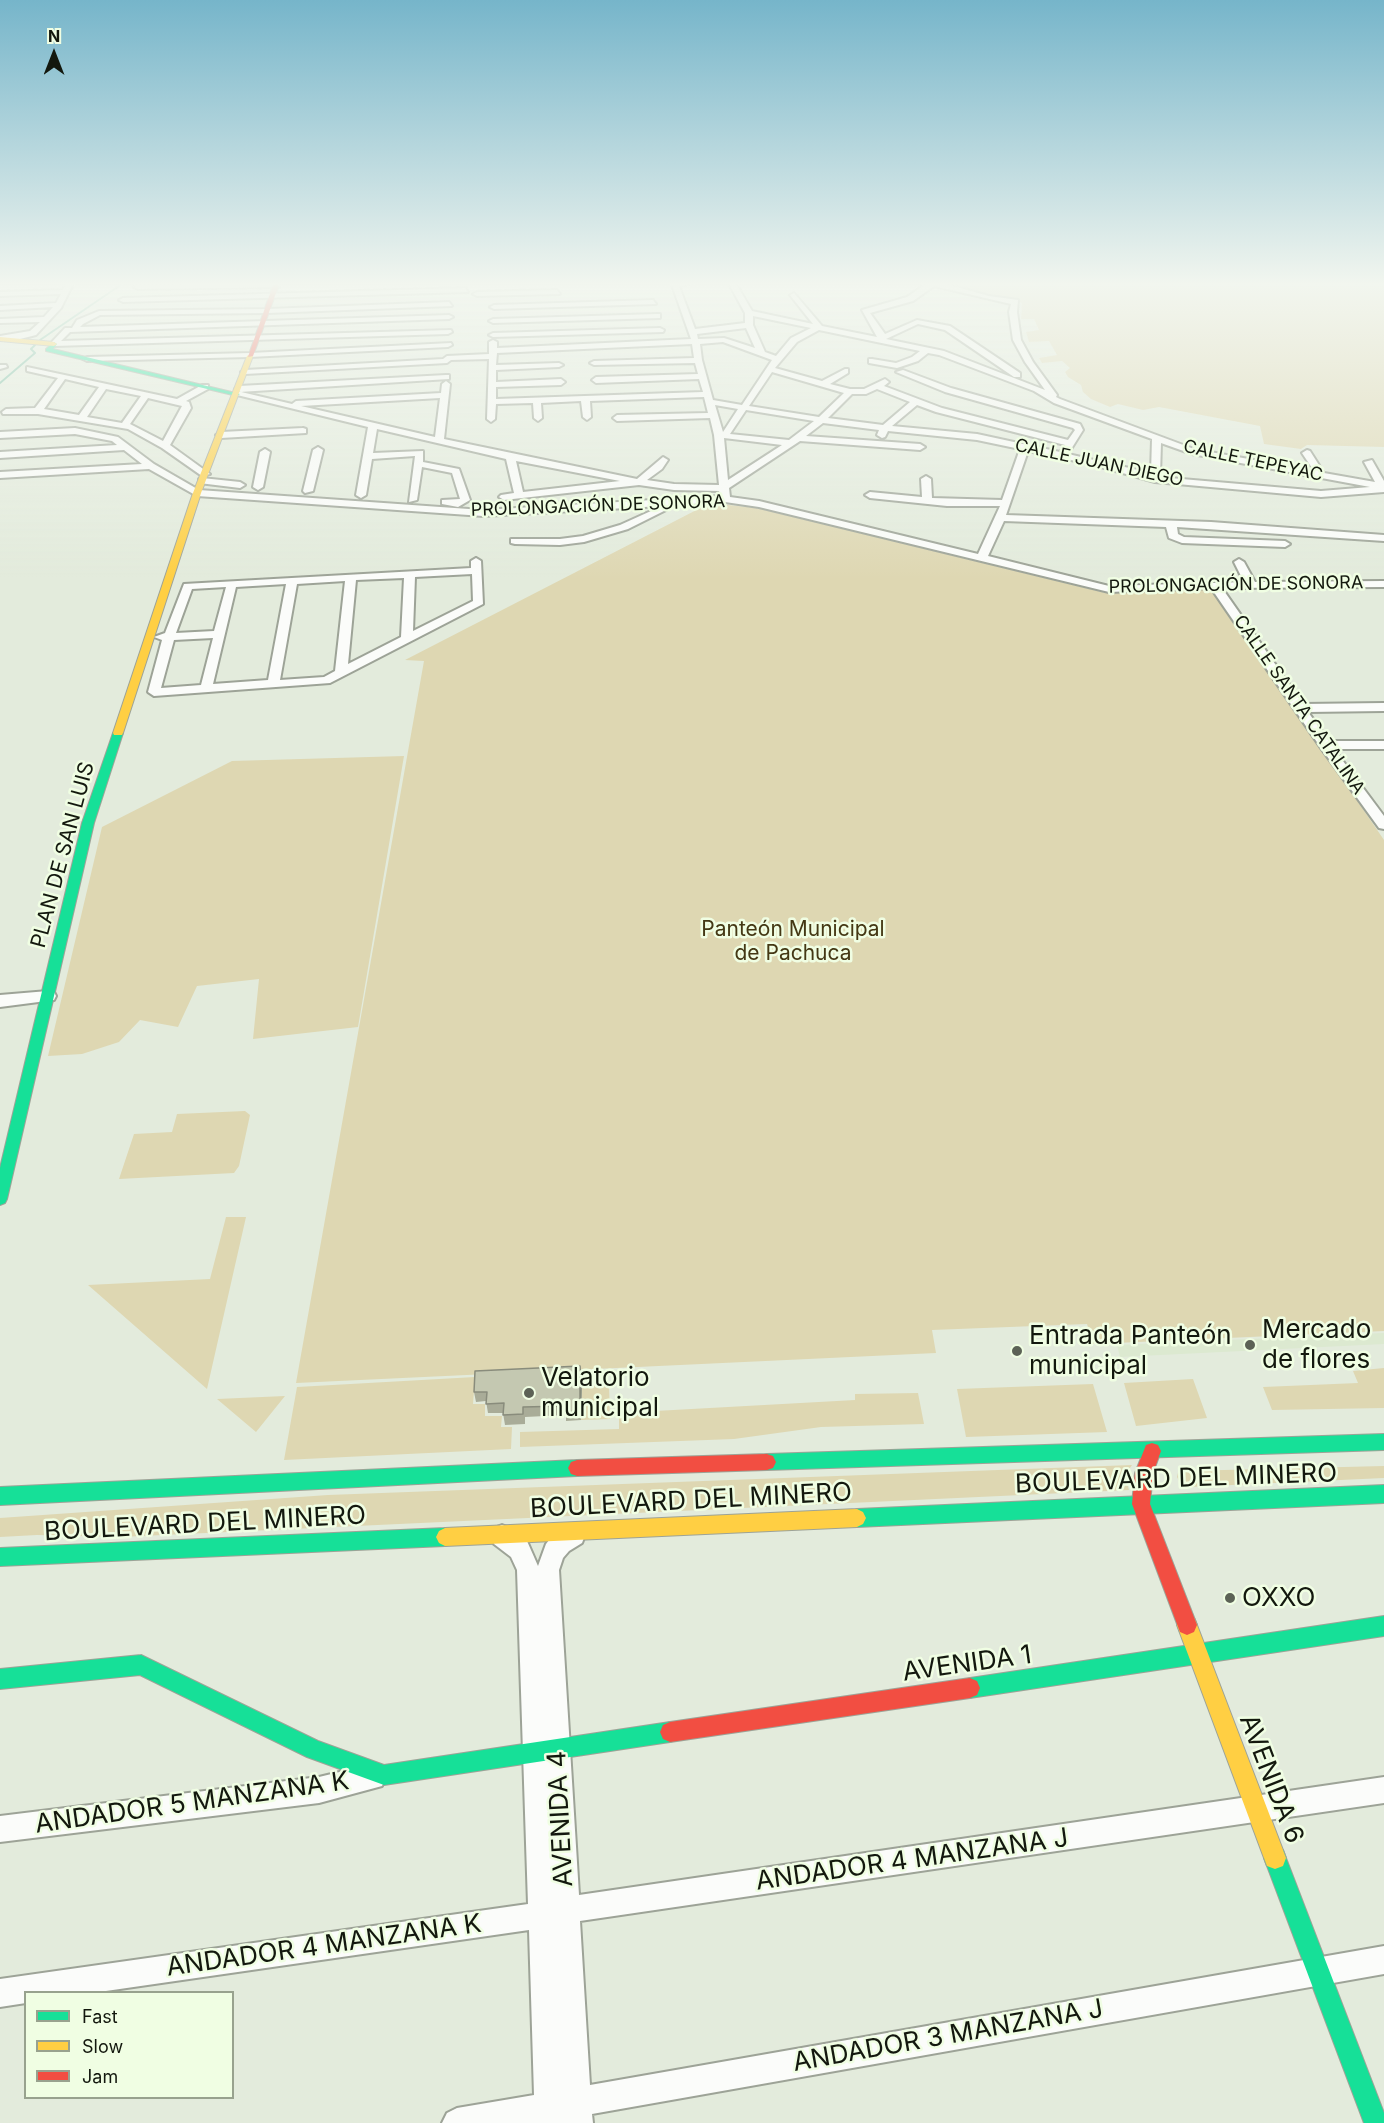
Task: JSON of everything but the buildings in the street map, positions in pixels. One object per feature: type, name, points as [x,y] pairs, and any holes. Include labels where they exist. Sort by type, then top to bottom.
[{"type":"street","points":[[38,411],[59,381]]},
{"type":"street","points":[[81,381],[182,403],[187,408],[165,446]]},
{"type":"street","points":[[180,381],[238,392],[287,406],[510,457],[639,482],[674,487],[722,488],[794,441],[821,420],[850,392]]},
{"type":"street","name":"PLAN DE SAN LUIS","points":[[0,1199],[88,823],[201,483],[242,381]]},
{"type":"street","points":[[238,392],[390,381]]},
{"type":"street","points":[[439,441],[446,381]]},
{"type":"street","points":[[491,419],[492,381]]},
{"type":"street","points":[[704,381],[713,415],[722,435],[722,488],[725,499]]},
{"type":"street","points":[[722,435],[762,381]]},
{"type":"street","points":[[813,381],[850,392],[866,391],[883,381]]},
{"type":"street","points":[[823,384],[828,381]]},
{"type":"street","points":[[927,381],[948,390],[1077,426],[1079,429],[1063,455]]},
{"type":"street","name":"CALLE TEPEYAC","points":[[1014,381],[1037,389],[1057,401],[1192,451],[1383,487]]},
{"type":"street","points":[[1025,381],[1037,389]]},
{"type":"street","points":[[1043,381],[1057,401]]},
{"type":"street","points":[[492,385],[561,382],[562,399]]},
{"type":"street","points":[[877,386],[939,410],[1070,443]]},
{"type":"street","points":[[81,419],[103,387]]},
{"type":"street","points":[[182,403],[205,387]]},
{"type":"street","points":[[287,406],[305,402],[445,394]]},
{"type":"street","points":[[124,426],[146,395]]},
{"type":"street","points":[[677,395],[682,412]]},
{"type":"street","name":"CALLE JUAN DIEGO","points":[[492,402],[677,395],[709,398],[744,408],[821,420],[884,429],[976,437],[1063,455],[1155,479],[1321,494],[1383,487]]},
{"type":"street","points":[[633,397],[636,414]]},
{"type":"street","points":[[585,399],[587,417]]},
{"type":"street","points":[[537,400],[538,418]]},
{"type":"street","points":[[879,445],[884,429],[916,401]]},
{"type":"street","points":[[6,412],[38,411],[124,426],[165,446],[201,483],[412,500],[463,502],[465,500],[456,471],[418,464]]},
{"type":"street","points":[[617,418],[713,415]]},
{"type":"street","points":[[22,424],[75,431]]},
{"type":"street","points":[[361,495],[373,425]]},
{"type":"street","name":"PROLONGACIÓN DE SONORA","points":[[0,435],[75,431],[115,439],[151,466],[201,483],[483,513],[725,499],[759,504],[1109,589],[1214,585],[1384,584]]},
{"type":"street","points":[[221,435],[303,431]]},
{"type":"street","points":[[722,435],[920,447]]},
{"type":"street","points":[[1155,479],[1157,439]]},
{"type":"street","points":[[1192,451],[1206,442]]},
{"type":"street","points":[[0,455],[125,447]]},
{"type":"street","points":[[982,558],[1002,512],[1025,447]]},
{"type":"street","points":[[308,491],[318,450]]},
{"type":"street","points":[[258,487],[265,452]]},
{"type":"street","points":[[367,456],[420,453],[412,500]]},
{"type":"street","points":[[1307,453],[1321,475]]},
{"type":"street","points":[[510,457],[519,495]]},
{"type":"street","points":[[504,497],[639,482],[657,469],[663,460]]},
{"type":"street","points":[[1369,462],[1383,487]]},
{"type":"street","points":[[0,475],[151,466]]},
{"type":"street","points":[[926,479],[927,499]]},
{"type":"street","points":[[870,495],[927,499],[1002,512],[1384,538]]},
{"type":"street","points":[[515,541],[560,542],[584,539],[624,527],[677,501]]},
{"type":"street","points":[[1170,524],[1173,536],[1177,539],[1287,548],[1282,532]]},
{"type":"street","points":[[1239,562],[1251,585]]},
{"type":"street","points":[[476,566],[479,602],[326,680],[154,692],[169,637],[188,586],[410,574],[476,566]]},
{"type":"street","points":[[407,638],[410,574]]},
{"type":"street","points":[[341,672],[351,577]]},
{"type":"street","points":[[273,684],[292,580]]},
{"type":"street","points":[[206,688],[232,583]]},
{"type":"street","name":"CALLE SANTA CATALINA","points":[[1214,585],[1325,745],[1384,825]]},
{"type":"street","points":[[150,638],[219,634]]},
{"type":"street","points":[[1300,708],[1384,707]]},
{"type":"street","points":[[1325,745],[1384,745]]},
{"type":"street","points":[[0,1001],[48,996]]},
{"type":"street","name":"BOULEVARD DEL MINERO","points":[[0,1496],[450,1473],[1384,1442]]},
{"type":"street","name":"AVENIDA 6","points":[[1152,1451],[1144,1473],[1141,1504],[1376,2123]]},
{"type":"street","name":"BOULEVARD DEL MINERO","points":[[0,1557],[1384,1494]]},
{"type":"street","name":"AVENIDA 4","points":[[544,1697],[548,1570],[554,1552],[561,1543],[581,1530]]},
{"type":"street","name":"AVENIDA 4","points":[[500,1534],[519,1549],[528,1569],[544,1697],[554,1912],[549,2115]]},
{"type":"street","name":"AVENIDA 1","points":[[384,1775],[1384,1626]]},
{"type":"street","points":[[0,1680],[141,1665],[314,1750],[384,1775]]},
{"type":"street","name":"ANDADOR 5 MANZANA K","points":[[0,1829],[319,1790],[384,1775]]},
{"type":"street","name":"ANDADOR 4 MANZANA J","points":[[554,1912],[1384,1790]]},
{"type":"street","name":"AVENIDA 4","points":[[554,1912],[578,2112]]},
{"type":"street","name":"ANDADOR 4 MANZANA K","points":[[0,1993],[554,1912]]},
{"type":"street","name":"ANDADOR 3 MANZANA J","points":[[578,2112],[1384,1960]]},
{"type":"street","points":[[457,2123],[549,2115]]},
{"type":"shaded area","name":"Mercado de flores","points":[[1384,1333],[1384,1344],[1120,1357],[1117,1345]]},
{"type":"green space","points":[[1075,381],[1384,381],[1384,447],[1307,445],[1301,449],[1264,444],[1260,426],[1159,407],[1143,410],[1118,404],[1110,407],[1091,399],[1083,392],[1081,385]]},
{"type":"green space","name":"Panteón Municipal de Pachuca","points":[[710,503],[757,508],[1106,593],[1213,589],[1384,840],[1384,1331],[1093,1344],[1087,1324],[932,1330],[936,1353],[296,1383],[424,661],[405,660]]},
{"type":"green space","points":[[404,756],[358,1027],[253,1039],[259,979],[197,986],[178,1027],[140,1020],[119,1042],[82,1054],[48,1056],[102,827],[232,761]]},
{"type":"green space","points":[[245,1111],[250,1115],[239,1166],[234,1173],[119,1179],[134,1134],[172,1132],[177,1114]]},
{"type":"green space","points":[[226,1217],[246,1217],[207,1389],[88,1285],[210,1279]]},
{"type":"green space","points":[[1384,1368],[1384,1408],[1272,1410],[1263,1387],[1358,1383],[1353,1371]]},
{"type":"green space","points":[[475,1377],[473,1404],[485,1404],[485,1416],[502,1416],[501,1427],[512,1427],[511,1449],[284,1460],[297,1387]]},
{"type":"green space","points":[[1193,1379],[1207,1418],[1136,1426],[1124,1383]]},
{"type":"green space","points":[[609,1384],[610,1419],[581,1420],[582,1385]]},
{"type":"green space","points":[[1093,1384],[1107,1432],[966,1437],[957,1389]]},
{"type":"green space","points":[[918,1393],[924,1424],[821,1427],[734,1439],[520,1447],[520,1432],[619,1429],[619,1413],[855,1400],[855,1394]]},
{"type":"green space","points":[[285,1396],[256,1432],[217,1399]]},
{"type":"green space","points":[[1132,1465],[1125,1475],[1129,1490],[120,1537],[37,1535],[0,1537],[0,1518],[328,1495]]},
{"type":"green space","points":[[1384,1466],[1384,1478],[1188,1487],[1181,1485],[1177,1477],[1178,1473],[1184,1471]]},
{"type":"traffic: fast","points":[[181,381],[237,394]]},
{"type":"traffic: fast","points":[[0,1199],[88,823],[118,733]]},
{"type":"traffic: fast","points":[[767,1462],[1384,1442]]},
{"type":"traffic: fast","points":[[0,1496],[577,1468]]},
{"type":"traffic: fast","points":[[857,1518],[1384,1494]]},
{"type":"traffic: fast","points":[[0,1557],[445,1537]]},
{"type":"traffic: fast","points":[[970,1688],[1384,1626]]},
{"type":"traffic: fast","points":[[0,1679],[141,1665],[314,1750],[384,1775],[670,1732]]},
{"type":"traffic: fast","points":[[1275,1858],[1376,2123]]},
{"type":"traffic: slow","points":[[118,733],[197,493],[240,381]]},
{"type":"traffic: slow","points":[[445,1537],[857,1518]]},
{"type":"traffic: slow","points":[[1187,1625],[1275,1858]]},
{"type":"traffic: jam","points":[[1152,1451],[1144,1473],[1141,1504],[1187,1625]]},
{"type":"traffic: jam","points":[[577,1468],[767,1462]]},
{"type":"traffic: jam","points":[[670,1732],[970,1688]]},
{"type":"place","name":"Mercado de flores","points":[[1250,1345]]},
{"type":"place","name":"Entrada Panteón municipal","points":[[1017,1351]]},
{"type":"place","name":"Velatorio municipal","points":[[529,1393]]},
{"type":"place","name":"OXXO","points":[[1230,1598]]}]
